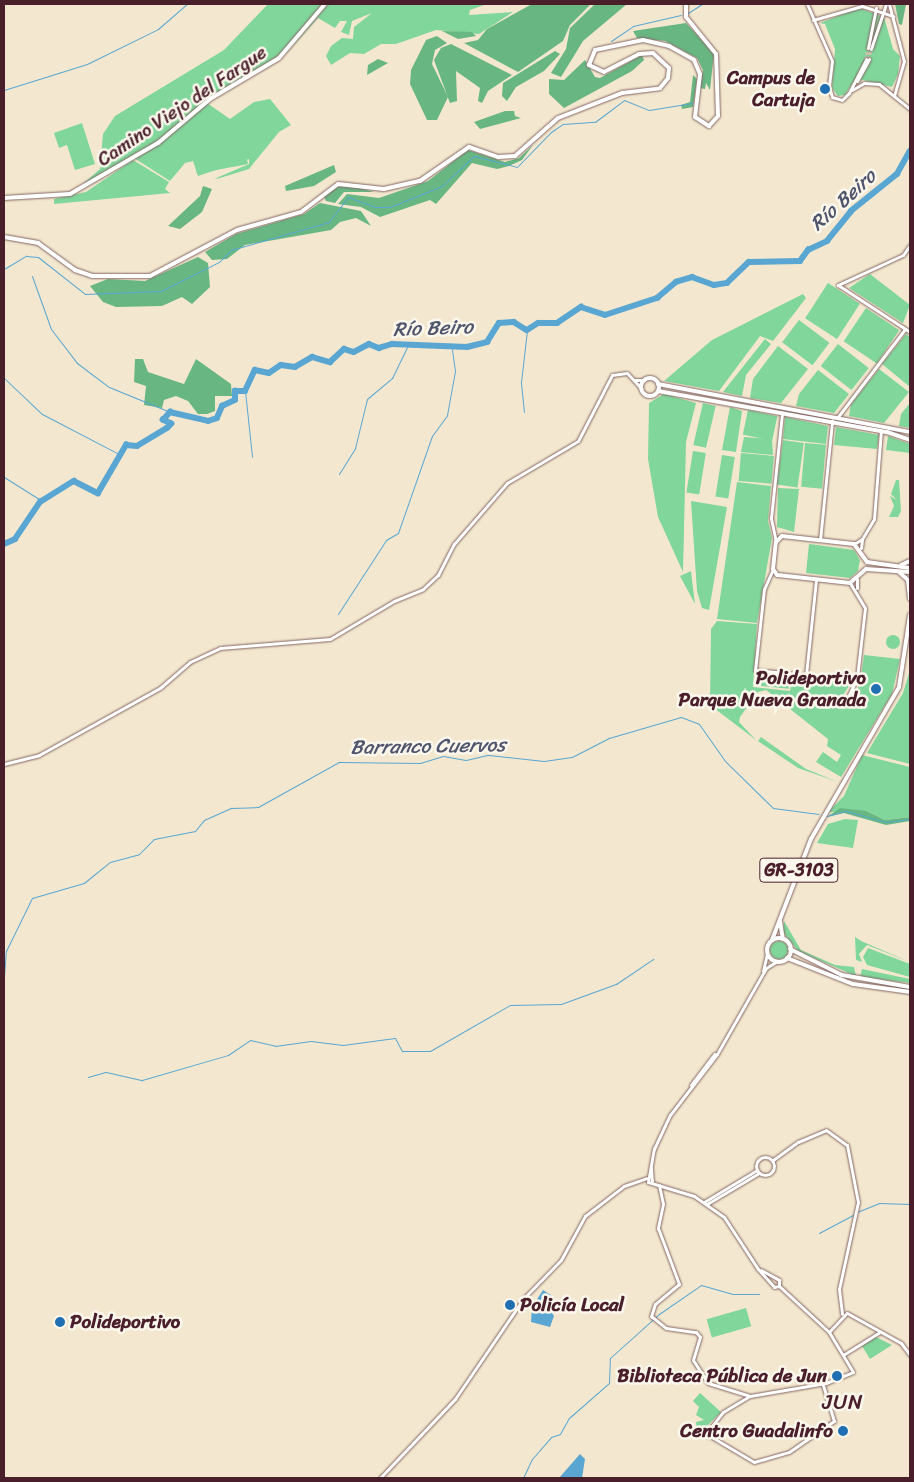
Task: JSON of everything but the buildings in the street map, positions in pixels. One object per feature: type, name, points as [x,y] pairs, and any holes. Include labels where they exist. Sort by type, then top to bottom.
[{"type":"main road","name":"Camino Viejo del Fargue","points":[[4,198],[70,194],[158,143],[210,99],[279,58],[325,4]]},
{"type":"main road","points":[[4,237],[28,240],[84,274],[150,276],[237,230],[301,212],[338,184],[384,189],[420,181],[469,147],[498,157],[515,156],[558,118],[622,92],[660,88],[668,78],[669,68],[653,53],[639,54],[604,72],[589,65],[595,50],[643,40],[669,46],[694,60],[700,74],[695,117],[709,126],[718,116],[716,54],[686,17],[686,4]]},
{"type":"main road","points":[[910,432],[658,384],[653,378],[644,380],[641,388],[647,396],[658,391],[881,430],[910,440]]},
{"type":"main road","points":[[658,384],[658,391]]},
{"type":"main road","points":[[782,536],[820,540],[854,544],[861,548],[869,562],[869,569],[857,580],[850,583],[777,575],[773,568],[776,542],[782,536]]},
{"type":"main road","points":[[901,565],[910,561]]},
{"type":"main road","points":[[869,562],[901,565],[910,568]]},
{"type":"main road","points":[[869,562],[869,569]]},
{"type":"main road","points":[[869,569],[910,572]]},
{"type":"main road","points":[[899,572],[908,580],[910,599]]},
{"type":"main road","name":"GR-3103","points":[[767,953],[821,820],[899,687],[910,615]]},
{"type":"main road","points":[[780,921],[783,939],[790,949],[842,975],[910,987]]},
{"type":"main road","points":[[772,940],[783,939]]},
{"type":"main road","points":[[790,949],[787,958],[853,984],[910,992]]},
{"type":"main road","points":[[767,953],[777,961]]},
{"type":"main road","name":"GR-3103","points":[[777,961],[787,958]]},
{"type":"street","points":[[807,4],[832,62],[830,94],[842,100],[851,90],[867,59]]},
{"type":"street","points":[[876,8],[869,49],[882,10],[888,4],[904,61],[894,96]]},
{"type":"street","points":[[813,20],[849,8],[876,8],[893,17]]},
{"type":"street","points":[[851,90],[871,82],[884,86],[910,109]]},
{"type":"street","points":[[910,245],[903,255],[838,285],[910,332]]},
{"type":"street","points":[[846,290],[848,280]]},
{"type":"street","points":[[837,418],[904,328]]},
{"type":"street","points":[[4,764],[39,755],[160,688],[190,662],[220,648],[330,639],[387,604],[423,589],[438,575],[452,547],[507,483],[573,446],[612,375],[622,371],[630,375],[641,388]]},
{"type":"street","points":[[634,379],[644,380]]},
{"type":"street","points":[[776,542],[774,530],[782,412]]},
{"type":"street","points":[[820,540],[832,422]]},
{"type":"street","points":[[854,544],[862,539],[874,520],[883,436],[881,430]]},
{"type":"street","points":[[883,436],[887,432]]},
{"type":"street","points":[[774,530],[782,536]]},
{"type":"street","points":[[861,548],[862,539]]},
{"type":"street","points":[[773,568],[768,581],[755,670],[806,675],[816,580]]},
{"type":"street","points":[[768,581],[777,575]]},
{"type":"street","points":[[845,703],[858,672],[865,608],[857,589],[857,580]]},
{"type":"street","points":[[850,583],[857,589]]},
{"type":"street","name":"GR-3103","points":[[650,1179],[650,1167],[666,1123],[718,1050],[763,972],[767,953]]},
{"type":"street","name":"GR-3103","points":[[763,972],[777,961]]},
{"type":"street","points":[[758,1172],[760,1158],[773,1160],[798,1142],[833,1132],[847,1145],[858,1205],[839,1289],[842,1314],[829,1332]]},
{"type":"street","points":[[705,1203],[758,1172],[772,1172],[773,1160]]},
{"type":"street","points":[[650,1179],[659,1185],[665,1186]]},
{"type":"street","points":[[380,1478],[455,1399],[527,1294],[558,1265],[585,1216],[624,1186],[640,1180],[650,1179],[705,1203],[728,1220],[758,1269],[772,1284],[779,1286]]},
{"type":"street","points":[[659,1185],[663,1204],[658,1228],[679,1284],[655,1304],[651,1316],[656,1323],[696,1332],[700,1337],[693,1360],[708,1383],[750,1396]]},
{"type":"street","points":[[758,1269],[776,1279],[779,1286],[829,1332],[853,1372],[823,1384],[815,1382],[795,1385],[750,1396],[723,1412],[708,1431],[710,1436],[749,1461],[764,1461],[789,1452],[834,1421],[823,1384]]},
{"type":"street","points":[[772,1284],[776,1279]]},
{"type":"street","points":[[842,1314],[901,1343],[910,1355]]},
{"type":"street","points":[[843,1355],[880,1332]]},
{"type":"green space","points":[[268,4],[323,4],[280,55],[216,93],[157,142],[76,190],[100,169],[103,134],[115,116],[224,50]]},
{"type":"green space","points":[[328,4],[487,4],[470,10],[469,15],[513,12],[479,34],[436,30],[396,44],[381,44],[364,54],[350,53],[331,65],[326,56],[331,46],[342,38],[353,39],[354,27],[372,13],[352,21],[349,35],[341,32],[347,21],[340,21],[335,28],[318,18],[285,56]]},
{"type":"green space","points":[[532,4],[591,4],[570,25],[563,41],[518,72],[464,43],[478,40],[487,29]]},
{"type":"green space","points":[[595,4],[627,4],[583,41],[561,77],[551,73],[566,49],[570,28]]},
{"type":"green space","points":[[895,4],[906,4],[902,25],[899,24]]},
{"type":"green space","points":[[859,8],[884,17],[893,49],[900,56],[898,74],[892,87],[863,80],[853,82],[845,95],[838,96],[832,88],[835,49],[825,24],[820,23]]},
{"type":"green space","points":[[686,23],[714,53],[710,90],[706,83],[705,89],[700,88],[703,70],[697,58],[665,41],[637,38],[633,31]]},
{"type":"green space","points":[[442,31],[472,32],[476,36],[458,39]]},
{"type":"green space","points":[[437,36],[447,43],[435,50],[432,64],[448,97],[437,120],[427,120],[410,84],[411,70],[426,40]]},
{"type":"green space","points":[[451,44],[512,75],[488,91],[482,103],[478,101],[480,88],[456,71],[457,101],[450,103],[434,60],[441,48]]},
{"type":"green space","points":[[555,51],[560,54],[544,71],[516,87],[507,101],[502,96],[503,83]]},
{"type":"green space","points":[[642,55],[644,60],[632,71],[564,108],[549,94],[549,79],[564,80],[585,60],[595,77],[600,78]]},
{"type":"green space","points":[[378,59],[388,63],[367,75],[368,65]]},
{"type":"green space","points":[[693,75],[697,79],[693,107],[682,109],[681,105],[690,102]]},
{"type":"green space","points":[[270,99],[291,125],[279,132],[249,169],[214,179],[249,164],[249,159],[198,176],[193,161],[185,163],[170,181],[134,158],[160,144],[207,103],[230,119],[254,102]]},
{"type":"green space","points":[[505,111],[514,111],[515,116],[521,118],[480,129],[474,122]]},
{"type":"green space","points":[[82,123],[95,164],[75,170],[67,145],[59,148],[54,133]]},
{"type":"green space","points":[[533,145],[522,160],[509,166],[497,169],[472,163],[436,204],[430,200],[380,217],[361,207],[338,204],[347,194],[379,198],[428,181],[468,150],[505,162],[519,158]]},
{"type":"green space","points":[[247,159],[248,164],[197,174],[196,169]]},
{"type":"green space","points":[[133,160],[169,182],[165,189],[170,193],[54,204],[54,199],[86,192]]},
{"type":"green space","points":[[334,165],[336,172],[314,186],[286,191],[285,186]]},
{"type":"green space","points":[[350,185],[374,192],[344,192],[335,203],[326,201],[324,197],[334,188]]},
{"type":"green space","points":[[203,186],[212,189],[202,212],[180,229],[168,226],[200,196]]},
{"type":"green space","points":[[320,203],[361,211],[371,226],[356,218],[340,222],[331,230],[245,245],[227,259],[212,260],[205,252],[236,234],[304,214]]},
{"type":"green space","points":[[198,257],[208,263],[210,287],[192,304],[182,297],[162,306],[116,307],[103,302],[90,286],[108,279],[145,281]]},
{"type":"green space","points":[[870,274],[910,305],[903,323],[849,288]]},
{"type":"green space","points":[[828,283],[860,304],[837,339],[805,318]]},
{"type":"green space","points":[[803,294],[806,298],[773,341],[760,336],[719,391],[664,381],[712,340]]},
{"type":"green space","points":[[866,308],[899,330],[877,364],[844,341]]},
{"type":"green space","points":[[799,320],[829,343],[812,365],[782,342]]},
{"type":"green space","points":[[906,334],[910,337],[910,387],[882,364]]},
{"type":"green space","points":[[765,339],[771,344],[746,375],[742,396],[723,392]]},
{"type":"green space","points":[[838,344],[869,368],[851,390],[821,366]]},
{"type":"green space","points":[[778,346],[808,369],[781,403],[750,398],[753,379]]},
{"type":"green space","points":[[135,359],[143,359],[148,372],[184,384],[196,359],[231,384],[232,396],[215,396],[215,411],[207,414],[198,414],[188,401],[176,396],[164,400],[162,408],[144,405],[146,386],[134,382]]},
{"type":"green space","points":[[879,369],[909,392],[884,423],[849,416],[851,404]]},
{"type":"green space","points":[[818,370],[849,394],[834,413],[796,406],[799,394]]},
{"type":"green space","points":[[664,394],[696,403],[686,442],[683,572],[658,517],[648,459],[649,403]]},
{"type":"green space","points":[[703,403],[716,406],[706,448],[693,445]]},
{"type":"green space","points":[[910,403],[910,428],[899,426],[901,414]]},
{"type":"green space","points":[[730,407],[742,411],[736,452],[722,450]]},
{"type":"green space","points":[[748,410],[777,416],[772,441],[743,434]]},
{"type":"green space","points":[[785,417],[828,426],[826,444],[783,439]]},
{"type":"green space","points":[[836,427],[879,435],[877,449],[834,445]]},
{"type":"green space","points":[[888,436],[910,444],[910,453],[886,450]]},
{"type":"green space","points":[[744,437],[772,439],[773,455],[741,452]]},
{"type":"green space","points":[[783,440],[804,443],[798,487],[777,485]]},
{"type":"green space","points":[[805,443],[826,445],[822,489],[801,487]]},
{"type":"green space","points":[[693,451],[706,453],[699,495],[686,492]]},
{"type":"green space","points":[[741,453],[774,456],[771,484],[739,481]]},
{"type":"green space","points":[[722,455],[735,457],[728,499],[715,496]]},
{"type":"green space","points":[[896,480],[899,480],[901,511],[898,517],[889,517],[894,506],[890,496],[897,500],[891,494]]},
{"type":"green space","points":[[737,482],[771,486],[768,521],[772,538],[757,623],[717,619]]},
{"type":"green space","points":[[778,488],[799,489],[794,532],[777,527]]},
{"type":"green space","points":[[691,501],[727,507],[709,610],[702,608],[697,591]]},
{"type":"green space","points":[[809,544],[854,550],[860,560],[858,571],[850,578],[806,573]]},
{"type":"green space","points":[[691,571],[695,604],[680,576]]},
{"type":"green space","points":[[717,621],[757,624],[753,687],[790,691],[792,677],[852,681],[840,700],[848,706],[860,684],[864,655],[900,659],[892,694],[841,777],[816,762],[823,752],[837,762],[841,755],[827,746],[828,739],[766,690],[758,692],[740,717],[739,722],[756,740],[710,705],[711,629]]},
{"type":"green space","points":[[890,635],[896,635],[900,642],[896,649],[890,649],[886,645],[886,639]]},
{"type":"green space","points":[[910,670],[910,764],[867,753],[903,693]]},
{"type":"green space","points":[[762,674],[790,677],[789,689],[761,686]]},
{"type":"green space","points":[[761,737],[806,769],[838,782],[798,768],[758,741]]},
{"type":"green space","points":[[862,755],[910,767],[910,817],[885,820],[866,811],[828,812],[844,796]]},
{"type":"green space","points":[[840,808],[866,811],[885,820],[910,817],[910,821],[886,825],[844,813],[827,817]]},
{"type":"green space","points":[[845,819],[858,820],[853,848],[817,843],[828,824]]},
{"type":"green space","points":[[784,921],[801,950],[835,965],[854,967],[856,976],[798,951],[783,932]]},
{"type":"green space","points":[[855,937],[910,962],[867,945],[859,954],[862,962],[856,960]]},
{"type":"green space","points":[[779,941],[785,944],[788,950],[785,956],[779,959],[773,956],[770,950],[773,944]]},
{"type":"green space","points":[[868,948],[910,964],[910,977],[867,965],[863,957]]},
{"type":"green space","points":[[862,969],[910,979],[910,983],[860,977]]},
{"type":"green space","points":[[746,1308],[751,1326],[712,1338],[707,1319]]},
{"type":"green space","points":[[876,1337],[892,1345],[870,1359],[862,1346]]},
{"type":"green space","points":[[700,1393],[721,1412],[697,1436],[696,1422],[704,1420],[696,1415],[699,1407],[693,1401]]},
{"type":"water","points":[[543,1290],[555,1298],[549,1308],[554,1316],[550,1327],[531,1322],[532,1307]]},
{"type":"water","points":[[580,1454],[585,1459],[582,1478],[559,1478]]},
{"type":"waterway","points":[[4,90],[87,64],[158,29],[187,4]]},
{"type":"waterway","points":[[688,13],[702,4]]},
{"type":"waterway","points":[[611,41],[633,26],[681,15]]},
{"type":"waterway","points":[[4,269],[26,256],[38,257],[85,294],[161,291],[219,262],[231,250],[329,222],[348,197],[375,207],[390,207],[442,186],[474,156],[517,167],[551,132],[563,124],[595,122],[624,100],[649,110],[692,103]]},
{"type":"waterway","name":"Río Beiro","points":[[4,544],[15,539],[40,502],[74,481],[98,493],[126,445],[137,446],[167,428],[171,424],[163,420],[170,412],[208,421],[217,418],[222,406],[235,400],[235,391],[245,391],[255,370],[269,373],[281,365],[295,367],[312,357],[330,362],[344,349],[354,352],[369,344],[379,348],[392,344],[467,347],[487,342],[499,323],[514,322],[527,330],[538,323],[557,323],[581,307],[605,315],[657,298],[676,282],[692,277],[714,285],[727,283],[749,262],[800,261],[808,250],[827,241],[851,211],[897,174],[910,151]]},
{"type":"waterway","points":[[32,276],[51,329],[77,363],[109,387],[170,412]]},
{"type":"waterway","points":[[524,412],[521,382],[527,330]]},
{"type":"waterway","points":[[339,474],[355,448],[367,399],[392,378],[407,347]]},
{"type":"waterway","points":[[338,614],[386,540],[398,533],[432,436],[447,415],[455,371],[452,349]]},
{"type":"waterway","points":[[4,378],[42,414],[119,454]]},
{"type":"waterway","points":[[245,391],[252,457]]},
{"type":"waterway","points":[[4,477],[42,501]]},
{"type":"waterway","name":"Barranco Cuervos","points":[[4,977],[6,951],[32,898],[84,883],[110,862],[139,854],[154,839],[195,831],[204,820],[231,808],[258,807],[339,762],[420,763],[443,756],[466,760],[488,755],[544,761],[572,757],[609,738],[681,717],[699,724],[725,761],[773,808],[819,814]]},
{"type":"waterway","name":"Barranco Cuervos","points":[[827,816],[846,811],[886,822],[910,819]]},
{"type":"waterway","points":[[88,1077],[106,1072],[142,1080],[228,1055],[250,1040],[275,1046],[311,1041],[343,1045],[395,1038],[402,1051],[430,1051],[510,1005],[561,1004],[616,984],[653,959]]},
{"type":"waterway","points":[[857,1212],[879,1203],[910,1204]]},
{"type":"waterway","points":[[819,1233],[854,1214]]},
{"type":"waterway","points":[[523,1478],[532,1459],[551,1437],[560,1434],[569,1418],[609,1383],[610,1358],[659,1314],[701,1285],[733,1294],[759,1294]]},
{"type":"tunnel","points":[[866,59],[868,48]]},
{"type":"tunnel","points":[[869,59],[871,49]]},
{"type":"place","name":"Campus de Cartuja","points":[[825,89]]},
{"type":"place","name":"Polideportivo Parque Nueva Granada","points":[[876,689]]},
{"type":"place","name":"Policía Local","points":[[510,1305]]},
{"type":"place","name":"Polideportivo","points":[[60,1322]]},
{"type":"place","name":"Biblioteca Pública de Jun","points":[[837,1376]]},
{"type":"place","name":"Centro Guadalinfo","points":[[843,1431]]},
{"type":"district","name":"JUN","points":[[843,1402]]}]
